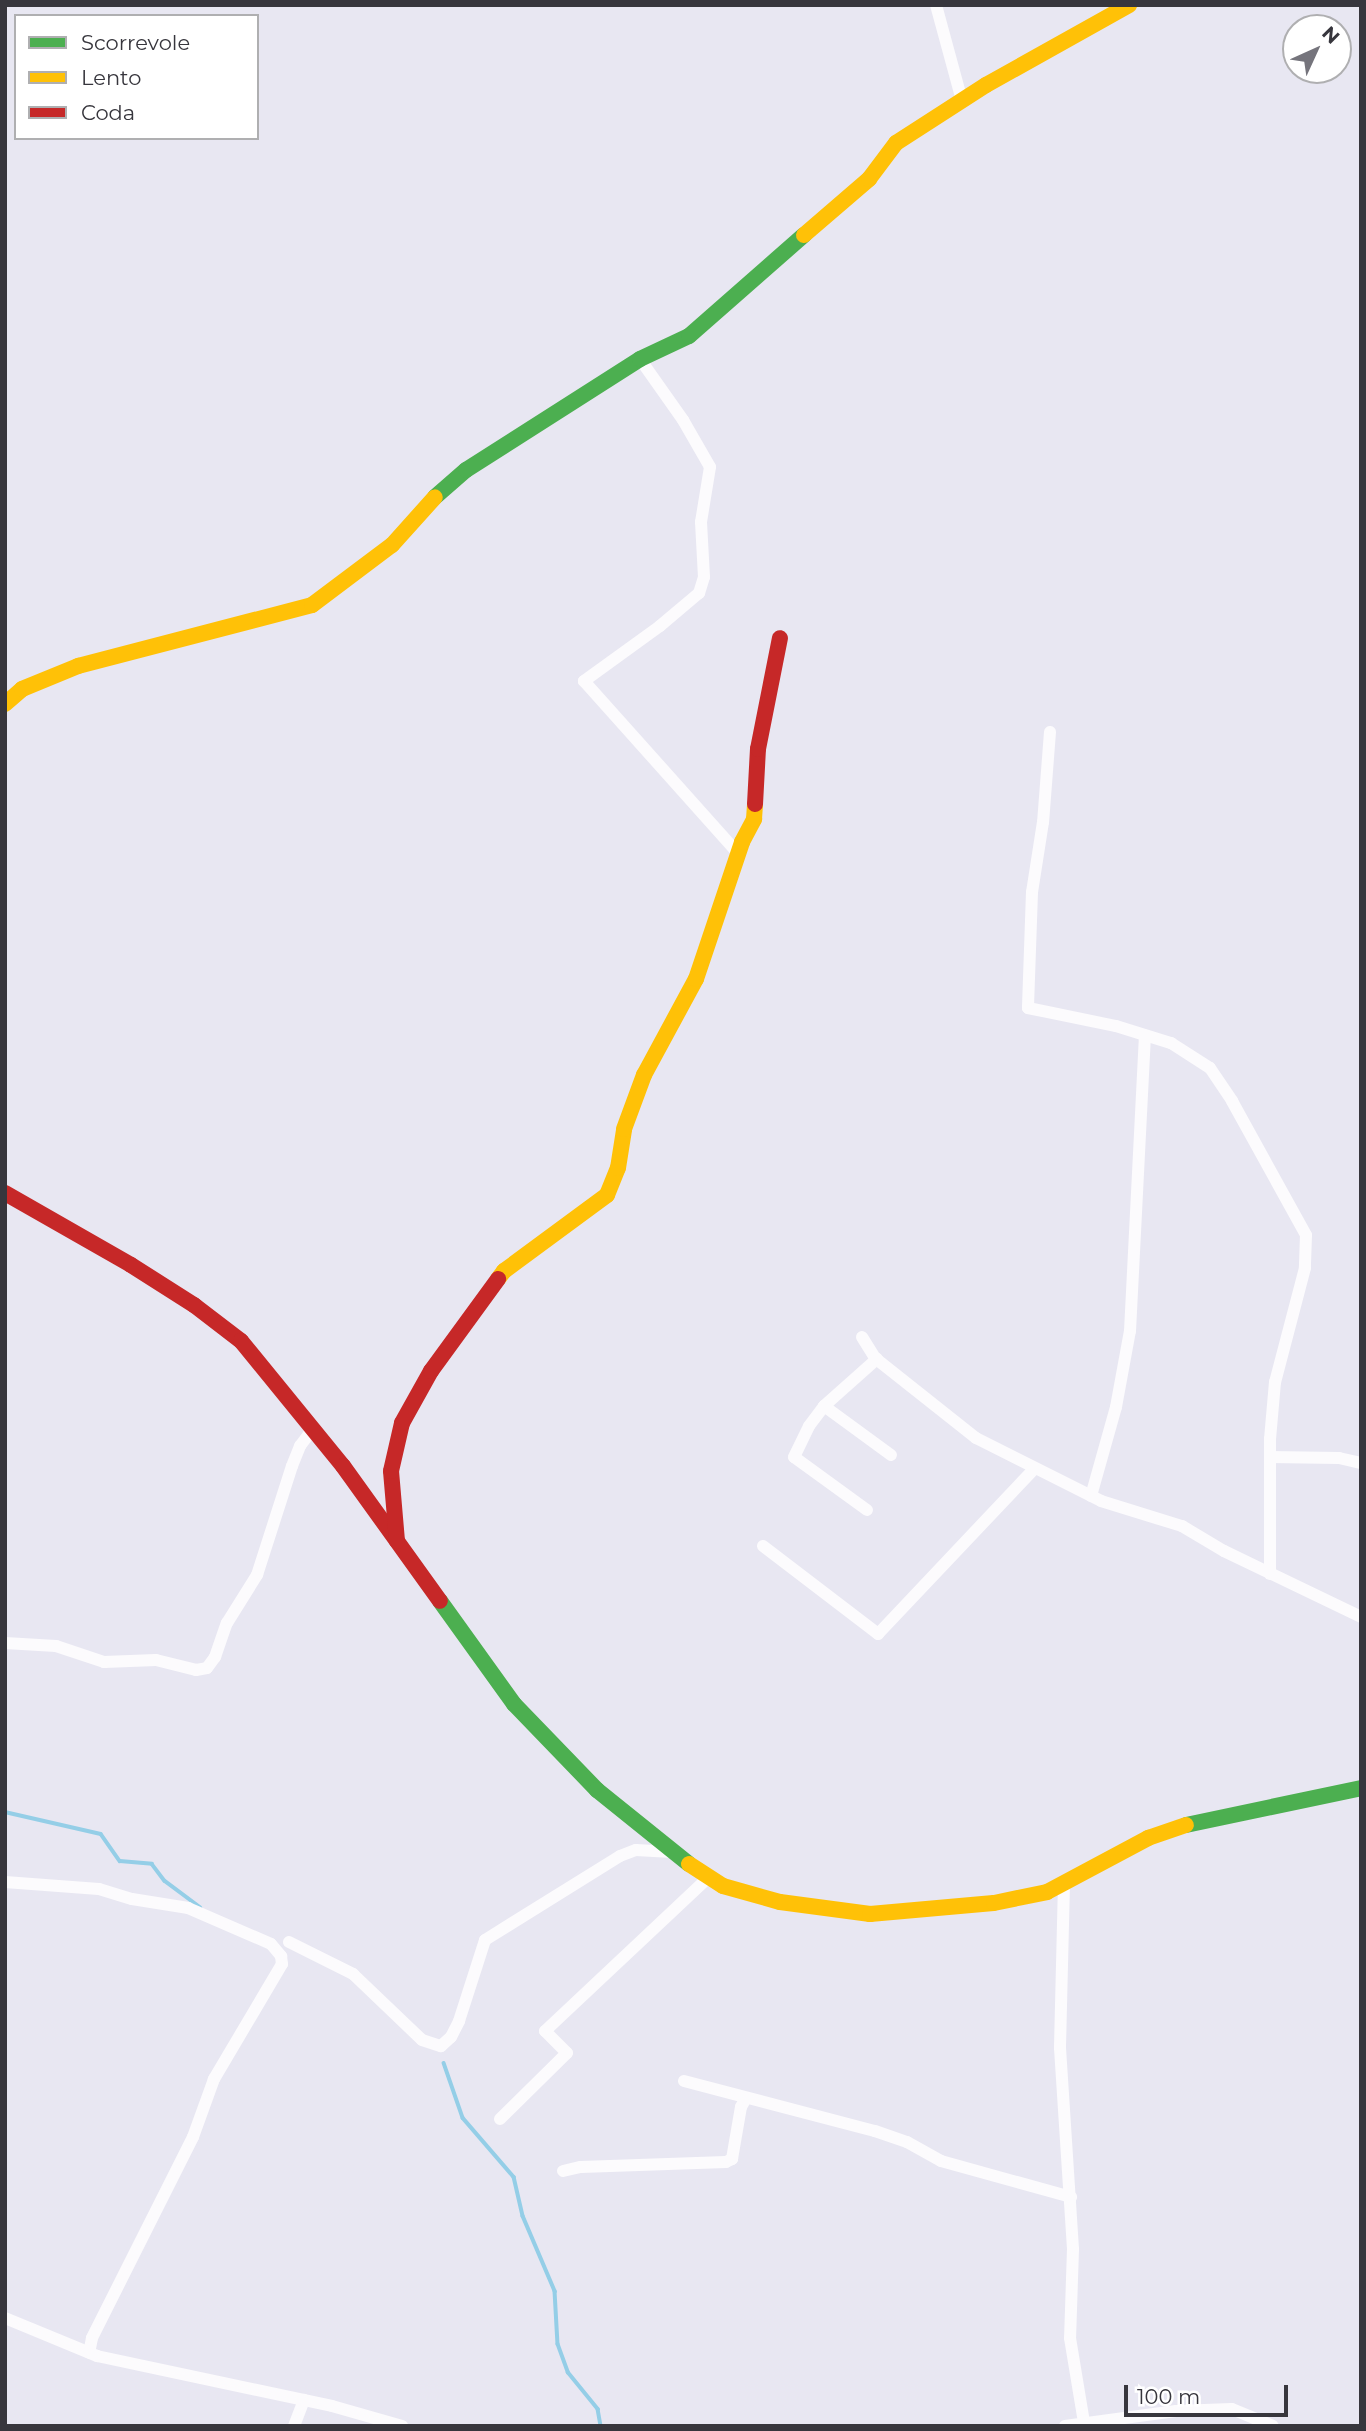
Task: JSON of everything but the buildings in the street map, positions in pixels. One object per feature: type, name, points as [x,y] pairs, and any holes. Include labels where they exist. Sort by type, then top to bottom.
[{"type":"street","points":[[936,5],[962,101]]},
{"type":"street","points":[[5,704],[22,689],[78,666],[312,605],[392,545],[442,490],[466,470],[640,359],[689,336],[730,297],[869,179],[896,143],[1087,26],[1129,5]]},
{"type":"street","points":[[640,359],[696,441],[710,467],[701,522],[704,577],[699,593],[660,626],[584,681],[738,853]]},
{"type":"street","points":[[397,1541],[391,1471],[402,1423],[431,1371],[504,1271],[607,1195],[618,1168],[624,1129],[644,1075],[696,979],[738,853],[754,818],[758,749],[780,638]]},
{"type":"street","points":[[1050,732],[1043,822],[1032,892],[1028,1008],[1171,1043],[1210,1068],[1232,1101],[1306,1236],[1305,1268],[1275,1382],[1270,1457],[1270,1574]]},
{"type":"street","points":[[1091,1496],[1116,1407],[1129,1331],[1135,1273],[1145,1035]]},
{"type":"street","points":[[5,1193],[194,1305],[241,1341],[313,1429],[514,1704],[597,1790],[672,1852],[723,1886],[780,1902],[870,1914],[994,1903],[1047,1892],[1148,1838],[1198,1821],[1361,1788]]},
{"type":"street","points":[[862,1337],[877,1359],[976,1438],[1091,1496],[1182,1526],[1270,1574],[1361,1617]]},
{"type":"street","points":[[867,1510],[794,1457],[809,1426],[824,1406],[877,1359]]},
{"type":"street","points":[[824,1406],[891,1455]]},
{"type":"street","points":[[5,1643],[48,1645],[104,1662],[156,1660],[196,1670],[207,1668],[215,1657],[227,1623],[257,1575],[292,1466],[300,1446],[313,1429]]},
{"type":"street","points":[[1270,1457],[1339,1458],[1361,1463]]},
{"type":"street","points":[[764,1546],[878,1634],[1034,1469]]},
{"type":"street","points":[[289,1942],[353,1974],[422,2040],[441,2046],[451,2037],[459,2021],[485,1940],[620,1856],[636,1850],[672,1852]]},
{"type":"street","points":[[499,2119],[567,2053],[545,2031],[709,1877]]},
{"type":"street","points":[[5,1882],[99,1889],[132,1899],[188,1908],[271,1944],[281,1956],[282,1964],[214,2079],[193,2137],[92,2339],[89,2353]]},
{"type":"street","points":[[1064,1883],[1060,2048],[1071,2197],[1070,2338],[1084,2423]]},
{"type":"street","points":[[684,2081],[907,2141],[941,2161],[1071,2197]]},
{"type":"street","points":[[563,2171],[581,2167],[726,2162],[732,2159],[741,2107],[747,2098]]},
{"type":"street","points":[[5,2318],[89,2353],[304,2400],[402,2426]]},
{"type":"street","points":[[294,2426],[304,2400]]},
{"type":"street","points":[[1065,2426],[1176,2411],[1232,2409],[1273,2426]]},
{"type":"waterway","points":[[5,1812],[101,1834],[120,1861],[152,1864],[165,1881],[200,1907]]},
{"type":"waterway","points":[[444,2063],[463,2118],[514,2177],[523,2216],[555,2291],[558,2344],[568,2372],[598,2409],[601,2426]]},
{"type":"traffic: fast","points":[[435,497],[466,470],[640,359],[689,336],[804,235]]},
{"type":"traffic: fast","points":[[440,1601],[514,1704],[597,1790],[689,1864]]},
{"type":"traffic: fast","points":[[1186,1825],[1361,1788]]},
{"type":"traffic: slow","points":[[804,235],[869,179],[896,143],[986,85],[1129,5]]},
{"type":"traffic: slow","points":[[5,704],[22,689],[78,666],[312,605],[392,545],[435,497]]},
{"type":"traffic: slow","points":[[498,1279],[504,1271],[607,1195],[618,1168],[624,1129],[644,1075],[696,979],[742,842],[754,819],[755,804]]},
{"type":"traffic: slow","points":[[689,1864],[723,1886],[780,1902],[870,1914],[994,1903],[1047,1892],[1148,1838],[1186,1825]]},
{"type":"traffic: jam","points":[[755,804],[758,749],[780,638]]},
{"type":"traffic: jam","points":[[5,1193],[131,1265],[194,1305],[241,1341],[343,1466],[440,1601]]},
{"type":"traffic: jam","points":[[397,1541],[391,1471],[402,1423],[431,1371],[498,1279]]}]
